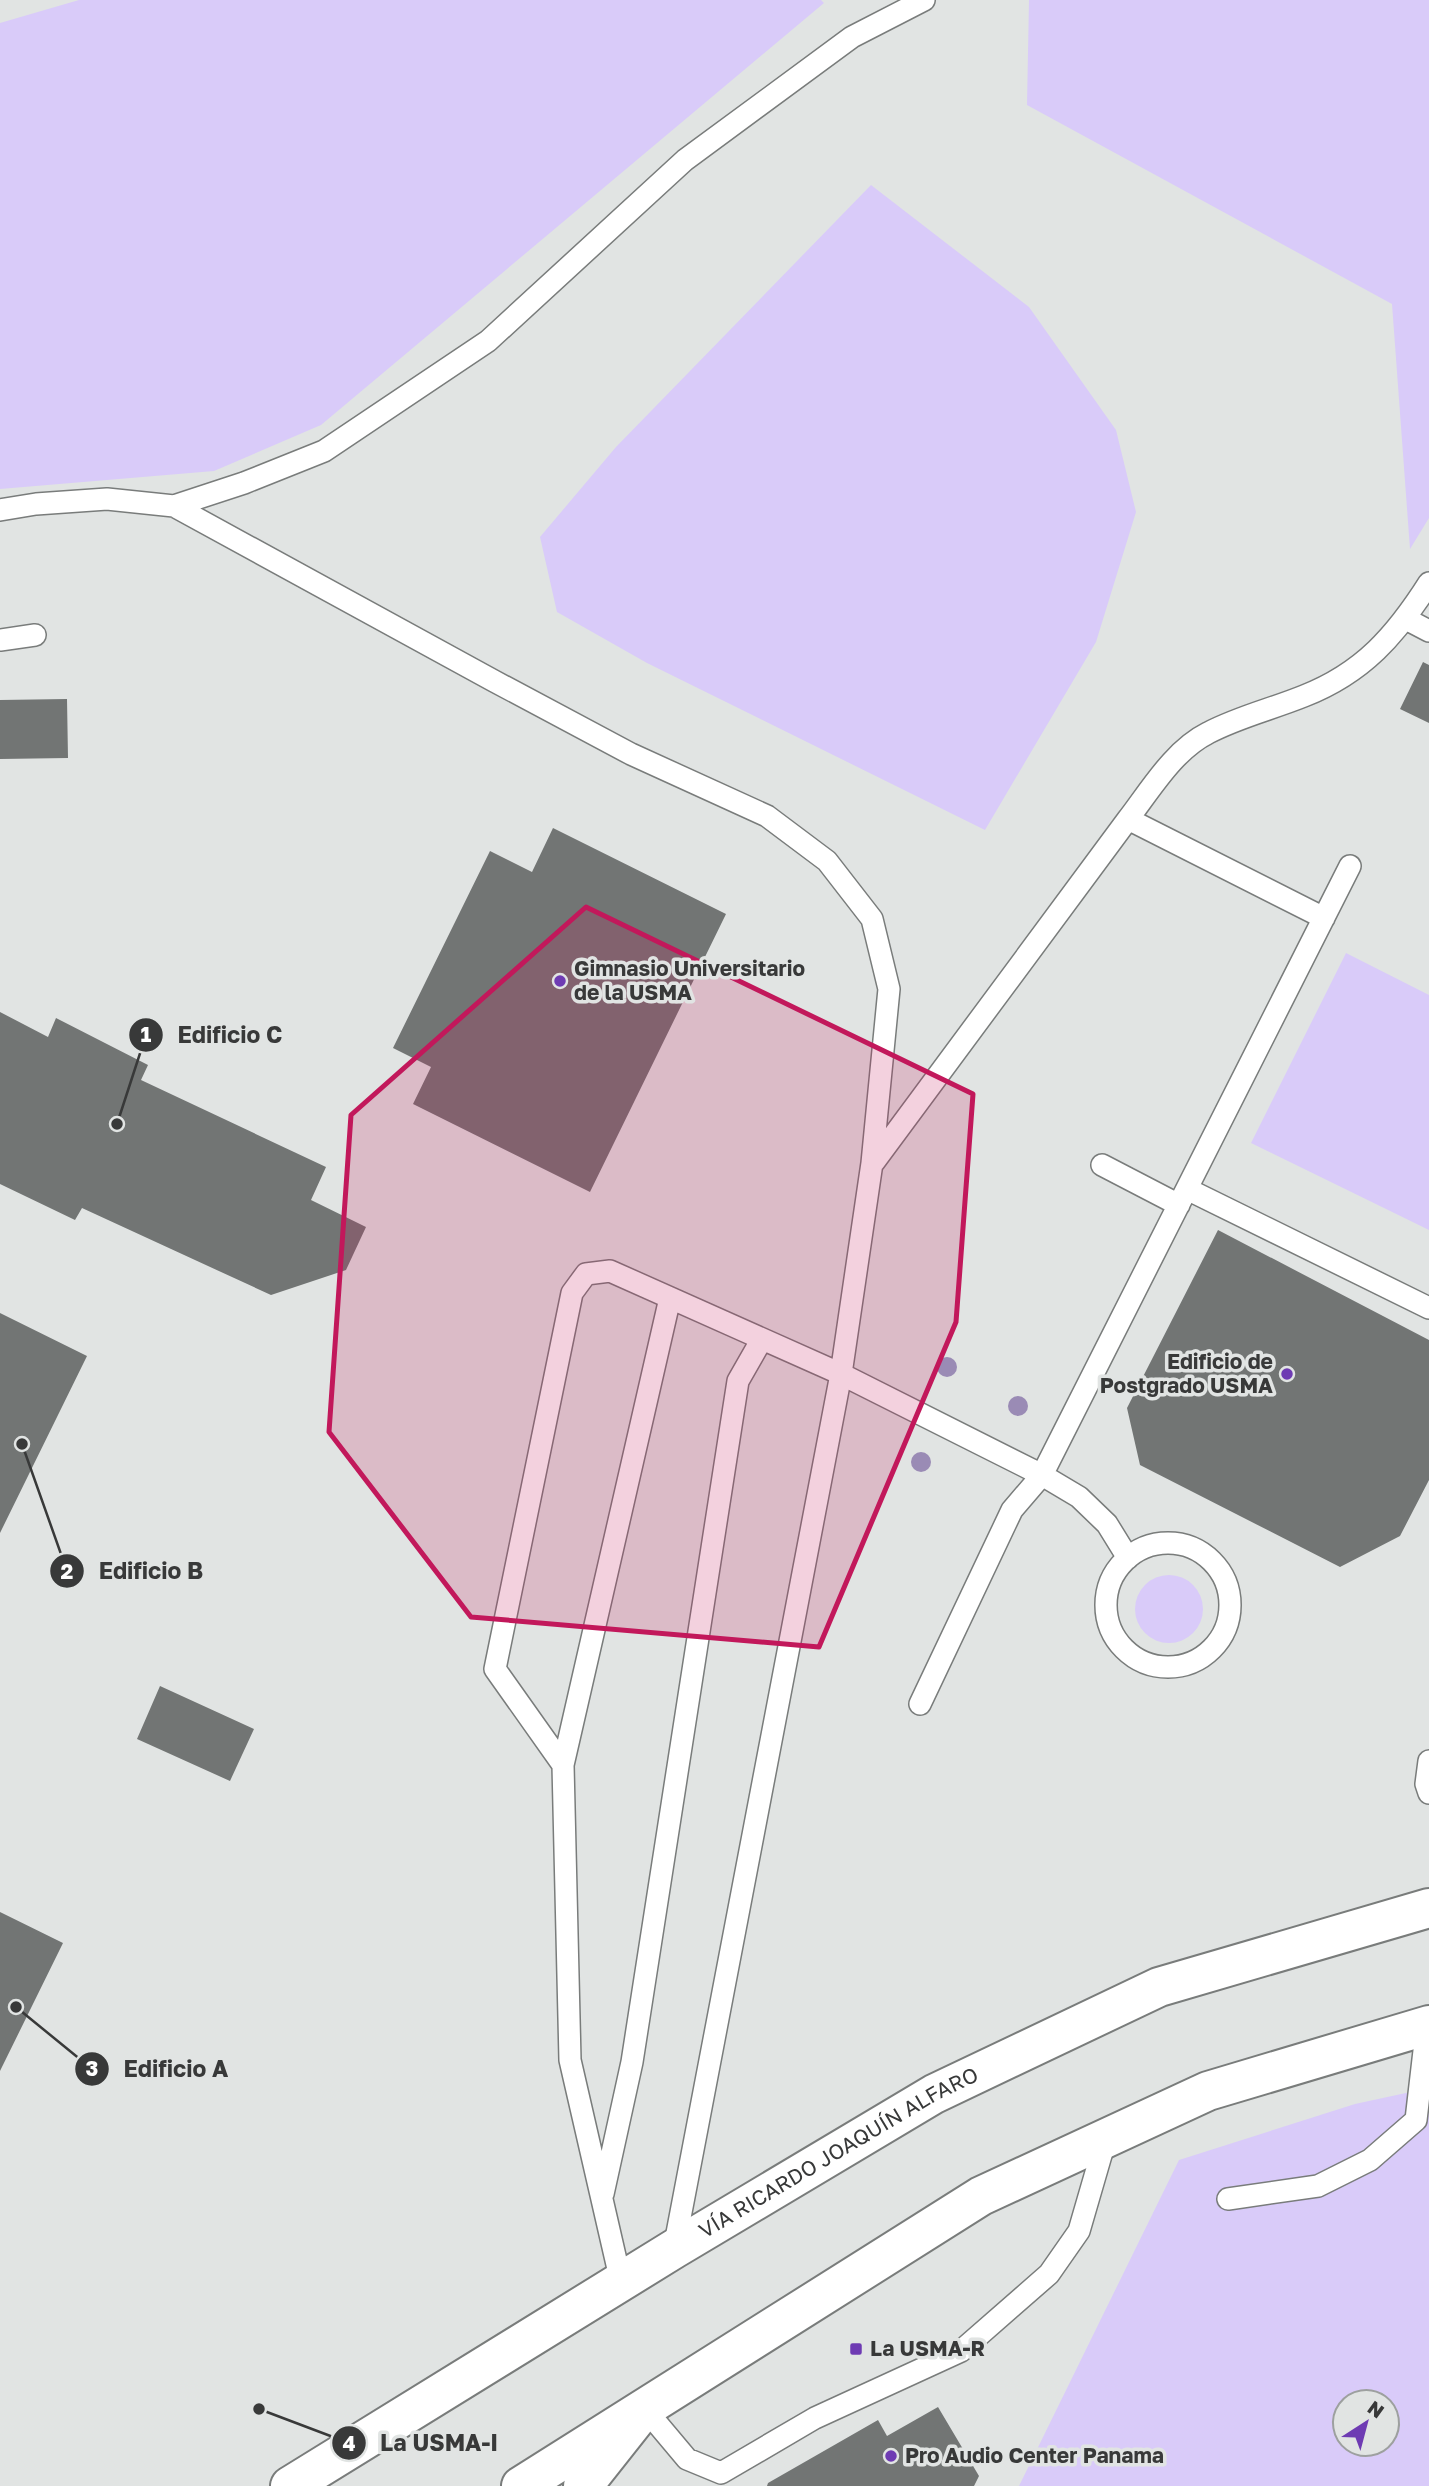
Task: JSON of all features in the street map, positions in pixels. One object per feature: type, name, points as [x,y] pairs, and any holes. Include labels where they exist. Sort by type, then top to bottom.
[{"type":"main road","name":"VÍA RICARDO JOAQUÍN ALFARO","points":[[290,2486],[674,2249],[934,2094],[1159,1987],[1429,1908]]},
{"type":"main road","points":[[521,2486],[981,2196],[1208,2091],[1428,2025]]},
{"type":"main road","points":[[583,2486],[645,2409]]},
{"type":"lane","points":[[174,506],[324,452],[488,341],[696,152],[852,37],[924,0]]},
{"type":"lane","points":[[0,510],[36,503],[107,499],[174,506],[620,748],[767,816],[827,861],[872,919],[889,989],[872,1163],[841,1374],[674,2249]]},
{"type":"lane","points":[[872,1163],[1128,819],[1187,747],[1207,733],[1307,695],[1344,677],[1375,653],[1406,619],[1429,583]]},
{"type":"lane","points":[[1406,619],[1429,631]]},
{"type":"lane","points":[[0,640],[35,635]]},
{"type":"lane","points":[[1128,819],[1324,918]]},
{"type":"lane","points":[[920,1704],[1012,1510],[1042,1475],[1350,866]]},
{"type":"lane","points":[[1102,1165],[1183,1197],[1429,1308]]},
{"type":"lane","points":[[563,1765],[495,1670],[572,1293],[586,1274],[610,1271],[841,1374],[1042,1475],[1079,1497],[1107,1524],[1128,1558]]},
{"type":"lane","points":[[621,2282],[570,2060],[563,1765],[670,1298]]},
{"type":"lane","points":[[602,2200],[632,2062],[738,1381],[762,1339]]},
{"type":"lane","points":[[1165,1543],[1186,1546],[1205,1554],[1219,1569],[1229,1588],[1231,1608],[1227,1628],[1217,1646],[1201,1659],[1181,1666],[1161,1667],[1141,1661],[1124,1649],[1112,1633],[1106,1613],[1107,1593],[1114,1573],[1128,1558],[1146,1547],[1165,1543]]},
{"type":"lane","points":[[1429,1762],[1426,1784],[1429,1793]]},
{"type":"lane","points":[[1228,2199],[1318,2186],[1370,2160],[1406,2130],[1416,2120],[1428,2025]]},
{"type":"lane","points":[[645,2409],[687,2459],[720,2473],[815,2418],[961,2351],[1049,2274],[1079,2231],[1105,2138]]},
{"type":"highlighted area","points":[[586,907],[973,1094],[956,1322],[819,1647],[471,1617],[329,1432],[351,1115]]},
{"type":"shaded area","points":[[79,0],[821,0],[824,3],[321,425],[214,471],[0,489],[0,23]]},
{"type":"shaded area","points":[[1029,0],[1429,0],[1429,518],[1410,549],[1392,304],[1027,105]]},
{"type":"shaded area","points":[[871,185],[1029,307],[1116,430],[1136,512],[1096,642],[985,830],[647,663],[557,612],[540,537],[616,447]]},
{"type":"shaded area","points":[[1346,953],[1429,995],[1429,1230],[1251,1143]]},
{"type":"shaded area","points":[[1169,1575],[1182,1578],[1193,1585],[1200,1596],[1203,1609],[1200,1622],[1193,1633],[1182,1640],[1169,1643],[1156,1640],[1145,1633],[1138,1622],[1135,1609],[1138,1596],[1145,1585],[1156,1578]]},
{"type":"shaded area","points":[[1429,2088],[1429,2486],[1019,2486],[1179,2160],[1355,2104]]},
{"type":"building","points":[[1423,662],[1429,665],[1429,723],[1400,709]]},
{"type":"building","points":[[67,699],[68,758],[0,759],[0,700]]},
{"type":"building","name":"Gimnasio Universitario de la USMA","points":[[553,828],[726,914],[590,1192],[413,1104],[431,1067],[393,1048],[490,851],[532,872]]},
{"type":"building","points":[[0,1012],[48,1037],[56,1018],[148,1065],[141,1080],[326,1167],[311,1200],[366,1227],[346,1270],[271,1295],[82,1208],[75,1220],[0,1184]]},
{"type":"building","name":"Edificio de Postgrado USMA","points":[[1218,1230],[1429,1340],[1429,1480],[1400,1536],[1340,1567],[1140,1465],[1127,1408]]},
{"type":"building","points":[[0,1313],[87,1356],[0,1533]]},
{"type":"building","points":[[160,1686],[254,1729],[230,1781],[137,1739]]},
{"type":"building","points":[[0,1912],[63,1943],[0,2071]]},
{"type":"building","name":"Pro Audio Center Panama","points":[[938,2407],[979,2476],[974,2486],[767,2486],[878,2420],[887,2436]]},
{"type":"place","name":"Gimnasio Universitario de la USMA","points":[[560,981]]},
{"type":"place","name":"Edificio C","points":[[117,1124]]},
{"type":"place","name":"Edificio de Postgrado USMA","points":[[1287,1374]]},
{"type":"place","name":"Edificio B","points":[[22,1444]]},
{"type":"place","name":"Edificio A","points":[[16,2007]]},
{"type":"place","name":"La USMA-R","points":[[856,2349]]},
{"type":"place","name":"La USMA-I","points":[[259,2409]]},
{"type":"place","name":"Pro Audio Center Panama","points":[[891,2456]]}]
